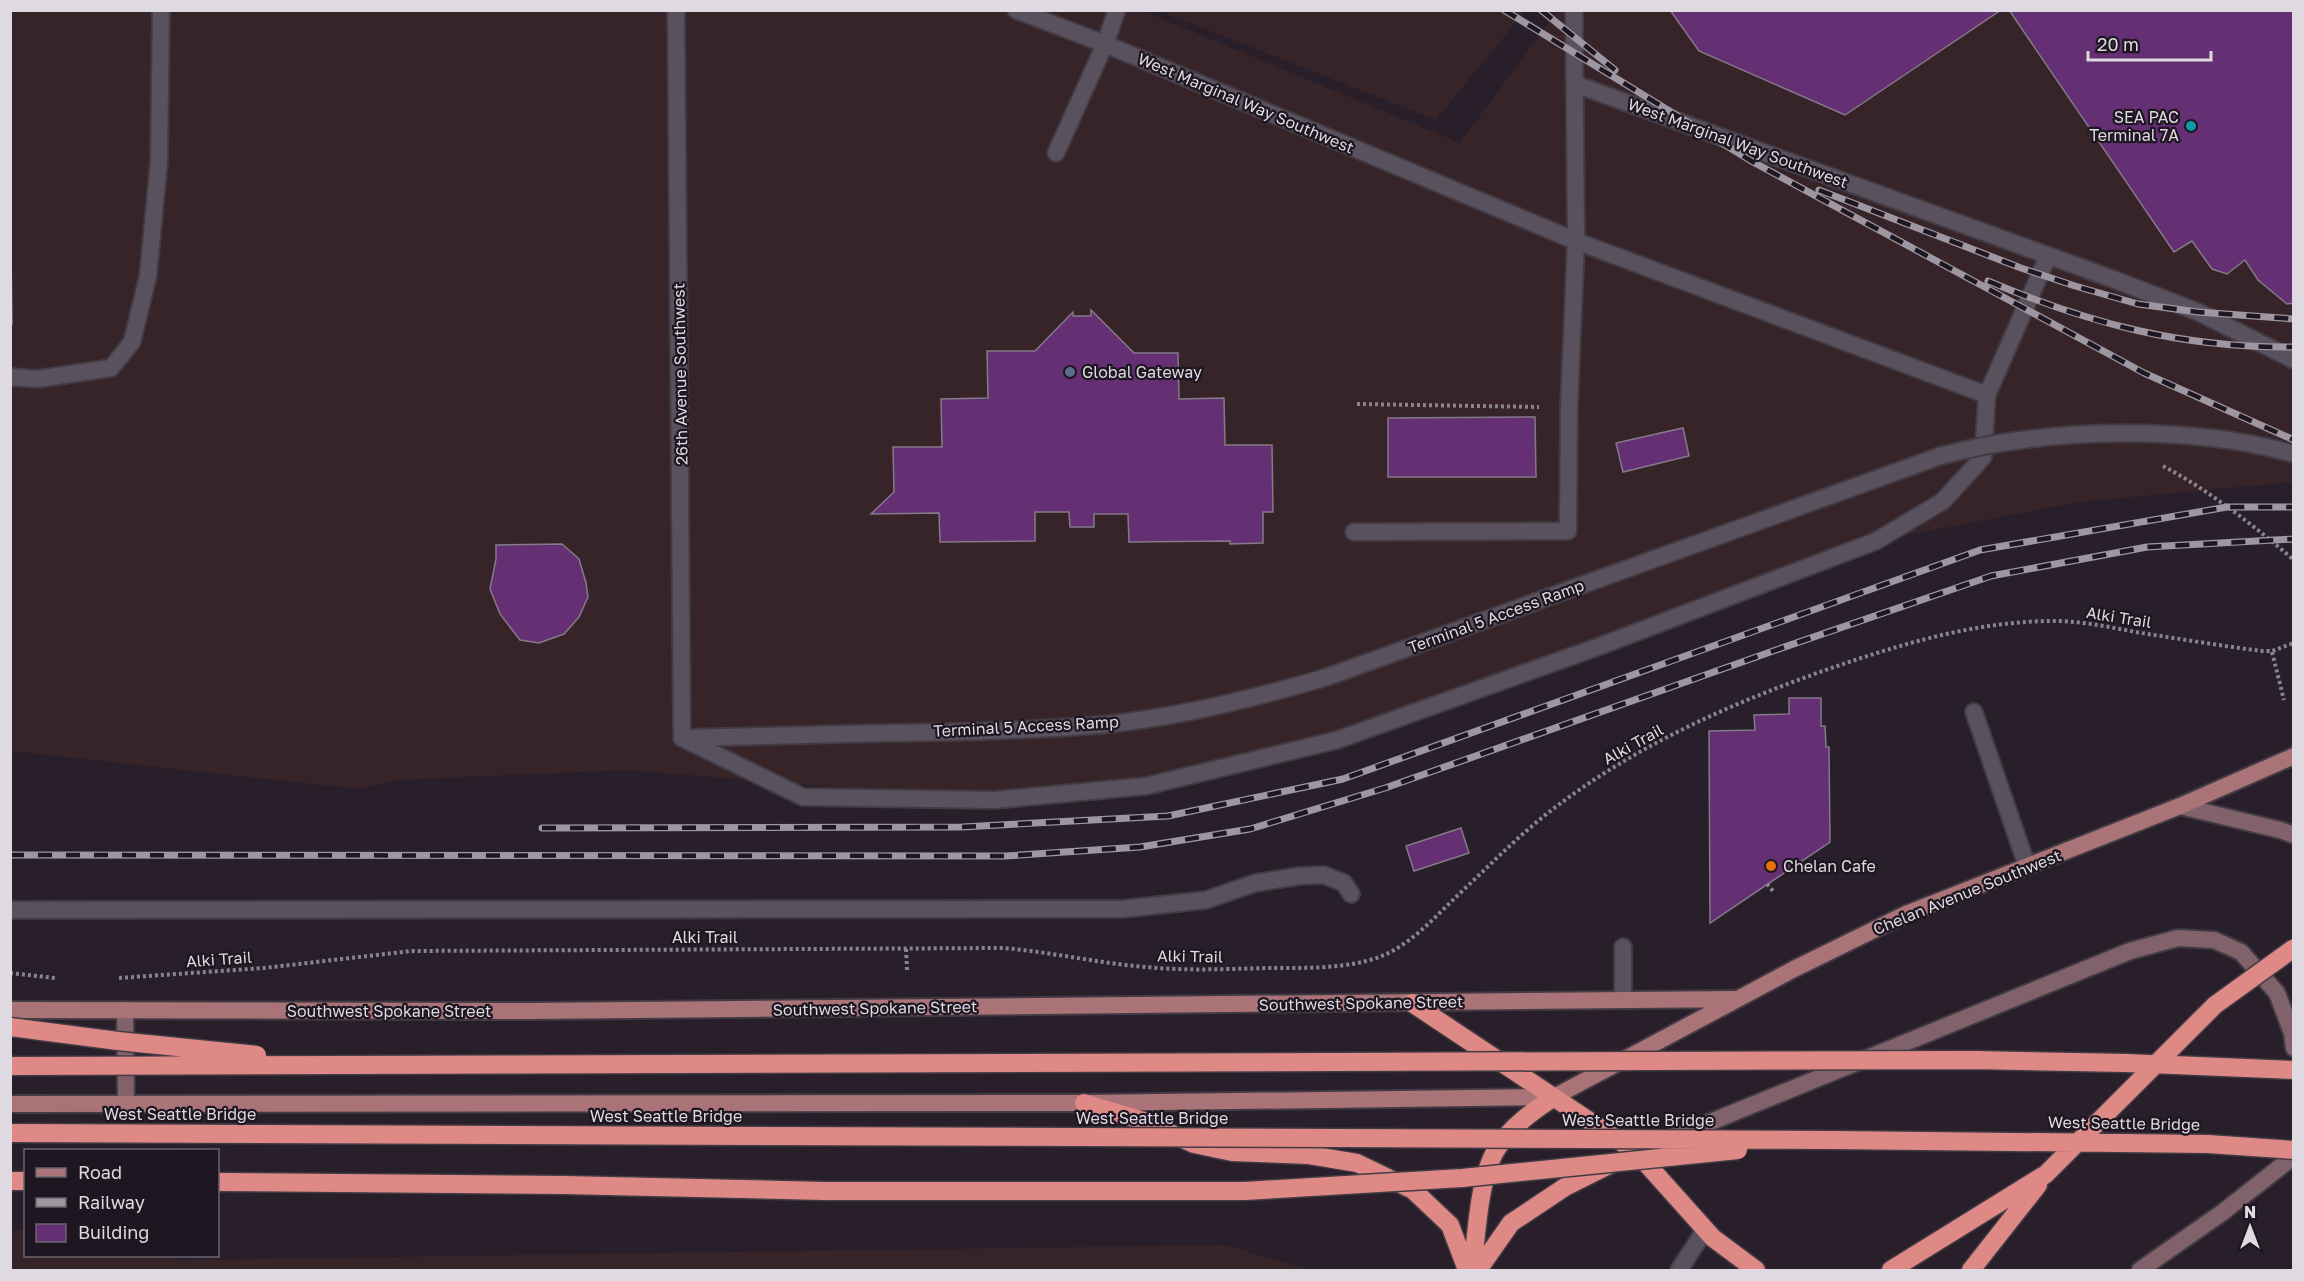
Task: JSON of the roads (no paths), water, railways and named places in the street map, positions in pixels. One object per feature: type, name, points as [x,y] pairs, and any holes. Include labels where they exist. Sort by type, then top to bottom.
[{"type":"highway","points":[[1974,1266],[2046,1174],[2215,1005],[2294,948]]},
{"type":"highway","points":[[1412,1003],[1636,1152],[1713,1239],[1756,1270]]},
{"type":"highway","points":[[10,1027],[118,1041],[361,1065]]},
{"type":"highway","points":[[10,1066],[1975,1060],[2294,1070]]},
{"type":"highway","points":[[1472,1270],[1483,1184],[1497,1148],[1524,1118],[1554,1097]]},
{"type":"highway","points":[[1083,1103],[1141,1120],[1194,1144],[1232,1152],[1309,1155],[1357,1163],[1413,1190],[1450,1225],[1467,1270]]},
{"type":"highway","name":"West Seattle Bridge","points":[[10,1132],[1833,1140],[2208,1144],[2294,1150]]},
{"type":"highway","points":[[219,1182],[564,1185],[824,1191],[1245,1191],[1462,1178],[1833,1140]]},
{"type":"highway","points":[[1478,1270],[1511,1224],[1565,1187],[1636,1152]]},
{"type":"highway","points":[[1891,1270],[2046,1174]]},
{"type":"main road","name":"Chelan Avenue Southwest","points":[[1554,1097],[1906,914],[2180,806],[2294,756]]},
{"type":"main road","points":[[2180,806],[2294,835]]},
{"type":"main road","points":[[1636,1152],[2130,951],[2178,938],[2214,940],[2241,952],[2277,993],[2292,1033],[2294,1048]]},
{"type":"main road","name":"Southwest Spokane Street","points":[[10,1010],[531,1011],[1739,999]]},
{"type":"main road","points":[[124,1010],[126,1103]]},
{"type":"main road","points":[[10,1104],[1083,1103],[1554,1097]]},
{"type":"main road","points":[[2140,1270],[2223,1212],[2294,1156]]},
{"type":"street","points":[[10,377],[37,379],[111,368],[132,342],[148,276],[159,161],[160,10]]},
{"type":"street","name":"26th Avenue Southwest","points":[[676,10],[682,738]]},
{"type":"street","name":"West Marginal Way Southwest","points":[[1016,10],[1105,44],[1576,241],[1987,395]]},
{"type":"street","points":[[1056,153],[1105,44],[1117,10]]},
{"type":"street","points":[[1354,532],[1568,531],[1569,407],[1576,241],[1574,10]]},
{"type":"street","name":"West Marginal Way Southwest","points":[[1575,84],[2198,312],[2294,360]]},
{"type":"street","points":[[682,738],[803,797],[994,800],[1146,786],[1337,740],[1600,646],[1876,541],[1943,501],[1983,457],[1987,395],[2049,256]]},
{"type":"street","name":"Terminal 5 Access Ramp","points":[[682,738],[1039,728],[1111,724],[1169,716],[1274,692],[1327,676],[1940,456],[1973,447],[2090,435],[2161,435],[2248,443],[2294,454]]},
{"type":"street","points":[[1974,712],[2027,866]]},
{"type":"street","points":[[10,910],[1122,909],[1206,900],[1255,883],[1299,876],[1324,875],[1344,882],[1351,894]]},
{"type":"street","points":[[1623,947],[1623,1000]]},
{"type":"street","points":[[1678,1270],[1705,1230]]},
{"type":"railway","points":[[1504,10],[1753,162],[2144,373],[2294,440]]},
{"type":"railway","points":[[1541,10],[1615,70]]},
{"type":"railway","points":[[1819,190],[2021,268],[2138,304],[2198,312],[2294,319]]},
{"type":"railway","points":[[1988,281],[2064,310],[2175,338],[2213,343],[2294,347]]},
{"type":"railway","points":[[542,828],[962,827],[1168,816],[1343,779],[1980,550],[2227,507],[2294,507]]},
{"type":"railway","points":[[10,855],[1005,856],[1140,847],[1250,829],[1385,788],[1991,576],[2147,547],[2294,539]]},
{"type":"place","name":"SEA PAC Terminal 7A","points":[[2191,126]]},
{"type":"place","name":"Global Gateway","points":[[1070,372]]},
{"type":"place","name":"Chelan Cafe","points":[[1771,866]]}]
